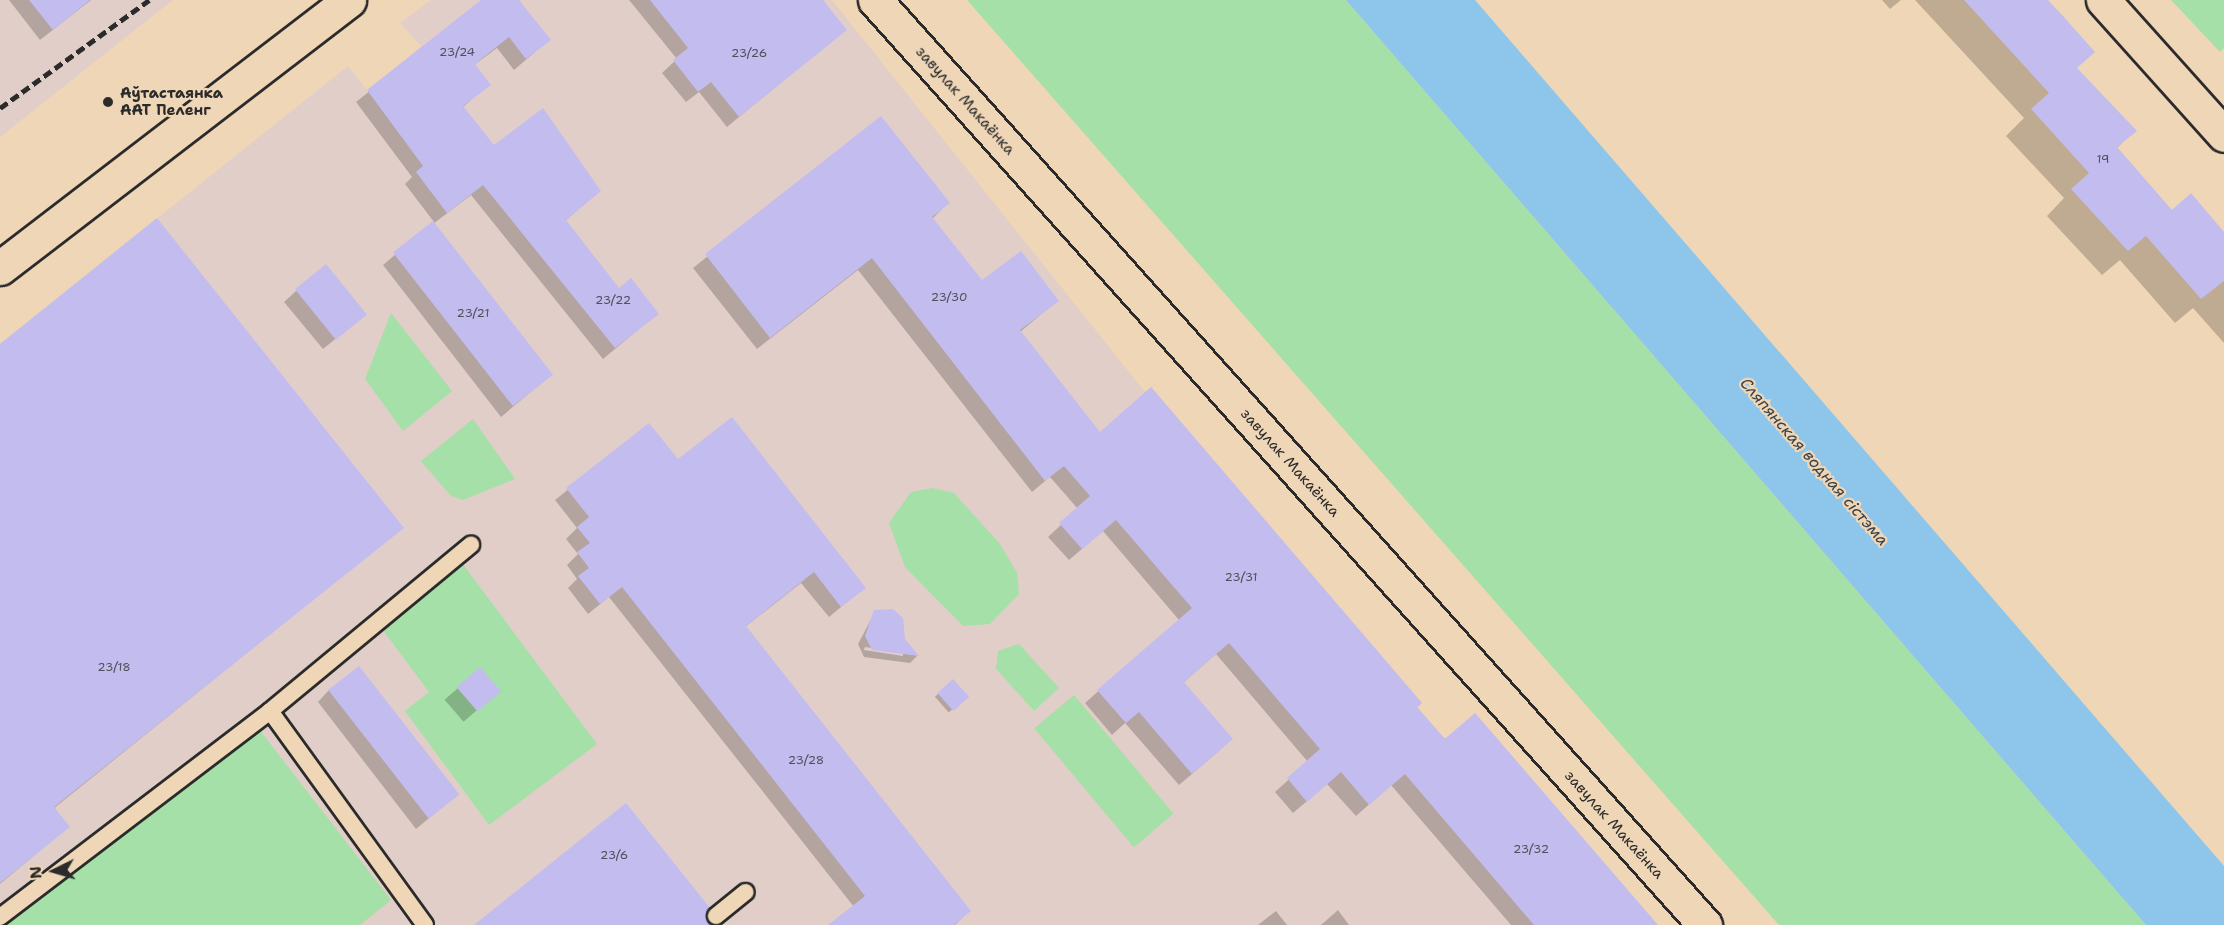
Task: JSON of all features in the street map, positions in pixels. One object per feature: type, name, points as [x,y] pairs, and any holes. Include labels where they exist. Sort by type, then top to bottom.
[{"type":"street","points":[[0,268],[349,0]]},
{"type":"street","name":"завулак Макаёнка","points":[[875,0],[1705,925]]},
{"type":"street","points":[[2103,0],[2224,135]]},
{"type":"lane","points":[[0,917],[270,711],[471,545]]},
{"type":"lane","points":[[270,711],[425,925]]},
{"type":"lane","points":[[716,916],[746,892]]},
{"type":"shaded area","points":[[0,0],[173,0],[0,137]]},
{"type":"shaded area","points":[[431,0],[832,0],[1145,392],[1159,381],[1152,388],[1422,703],[1418,708],[1444,739],[1475,713],[1658,925],[0,925],[0,344],[348,66],[367,90],[403,62],[421,46],[400,23]]},
{"type":"green space","points":[[967,0],[1346,0],[2146,925],[1779,925]]},
{"type":"green space","points":[[2171,0],[2224,0],[2224,48],[2220,52]]},
{"type":"green space","points":[[391,313],[452,391],[403,431],[365,379]]},
{"type":"green space","points":[[473,419],[515,479],[463,500],[451,496],[421,461]]},
{"type":"green space","points":[[933,488],[954,493],[1000,544],[1017,573],[1019,594],[990,624],[963,626],[905,567],[889,523],[911,492]]},
{"type":"green space","points":[[459,559],[597,744],[489,825],[405,711],[429,692],[376,621]]},
{"type":"green space","points":[[1019,644],[1059,688],[1034,711],[996,669],[998,651]]},
{"type":"green space","points":[[1074,695],[1174,814],[1134,847],[1034,728]]},
{"type":"green space","points":[[248,715],[391,900],[360,925],[5,925],[0,908]]},
{"type":"water","name":"Сляпянская водная сістэма","points":[[1346,0],[1475,0],[2224,866],[2224,925],[2146,925]]},
{"type":"building","points":[[29,0],[90,0],[53,30]]},
{"type":"building","points":[[481,0],[519,0],[551,40],[526,59],[509,37],[475,64],[491,85],[463,106],[494,145],[543,108],[601,191],[566,220],[619,288],[631,278],[659,314],[615,348],[483,185],[447,213],[416,172],[423,166],[367,90]]},
{"type":"building","points":[[650,0],[823,0],[847,30],[739,117],[711,82],[698,92],[673,60],[688,48]]},
{"type":"building","points":[[1964,0],[2048,0],[2063,16],[2095,52],[2077,68],[2137,131],[2117,147],[2172,210],[2191,193],[2224,232],[2224,281],[2201,299],[2146,236],[2128,251],[2071,189],[2089,173],[2031,109],[2049,93]]},
{"type":"building","points":[[881,116],[950,203],[932,217],[982,280],[1021,251],[1059,301],[1020,330],[1100,432],[1151,387],[1422,703],[1417,707],[1445,739],[1475,713],[1658,925],[1534,925],[1405,774],[1369,805],[1341,772],[1307,802],[1287,778],[1320,749],[1229,643],[1184,682],[1233,739],[1192,774],[1139,712],[1126,723],[1097,690],[1192,608],[1116,520],[1082,549],[1059,523],[1090,496],[1064,466],[1045,481],[872,258],[770,338],[705,254]]},
{"type":"building","points":[[157,218],[404,528],[54,807],[70,827],[0,883],[0,344]]},
{"type":"building","points":[[433,221],[553,375],[513,406],[393,252]]},
{"type":"building","points":[[326,264],[367,315],[336,340],[295,289]]},
{"type":"building","points":[[732,417],[866,588],[841,607],[814,572],[746,626],[971,911],[954,925],[828,925],[865,896],[622,587],[600,604],[578,576],[589,568],[577,552],[590,543],[577,527],[589,517],[566,488],[649,423],[678,459]]},
{"type":"building","points":[[893,609],[903,618],[905,639],[919,656],[872,650],[865,636],[874,610]]},
{"type":"building","points":[[359,666],[459,794],[429,818],[328,690]]},
{"type":"building","points":[[480,667],[501,691],[478,711],[457,687]]},
{"type":"building","points":[[953,679],[969,697],[953,711],[937,693]]},
{"type":"building","points":[[626,803],[710,908],[706,917],[711,925],[474,925]]},
{"type":"railway","points":[[0,108],[149,0]]},
{"type":"place","name":"Аўтастаянка ААТ Пеленг","points":[[108,102]]}]
